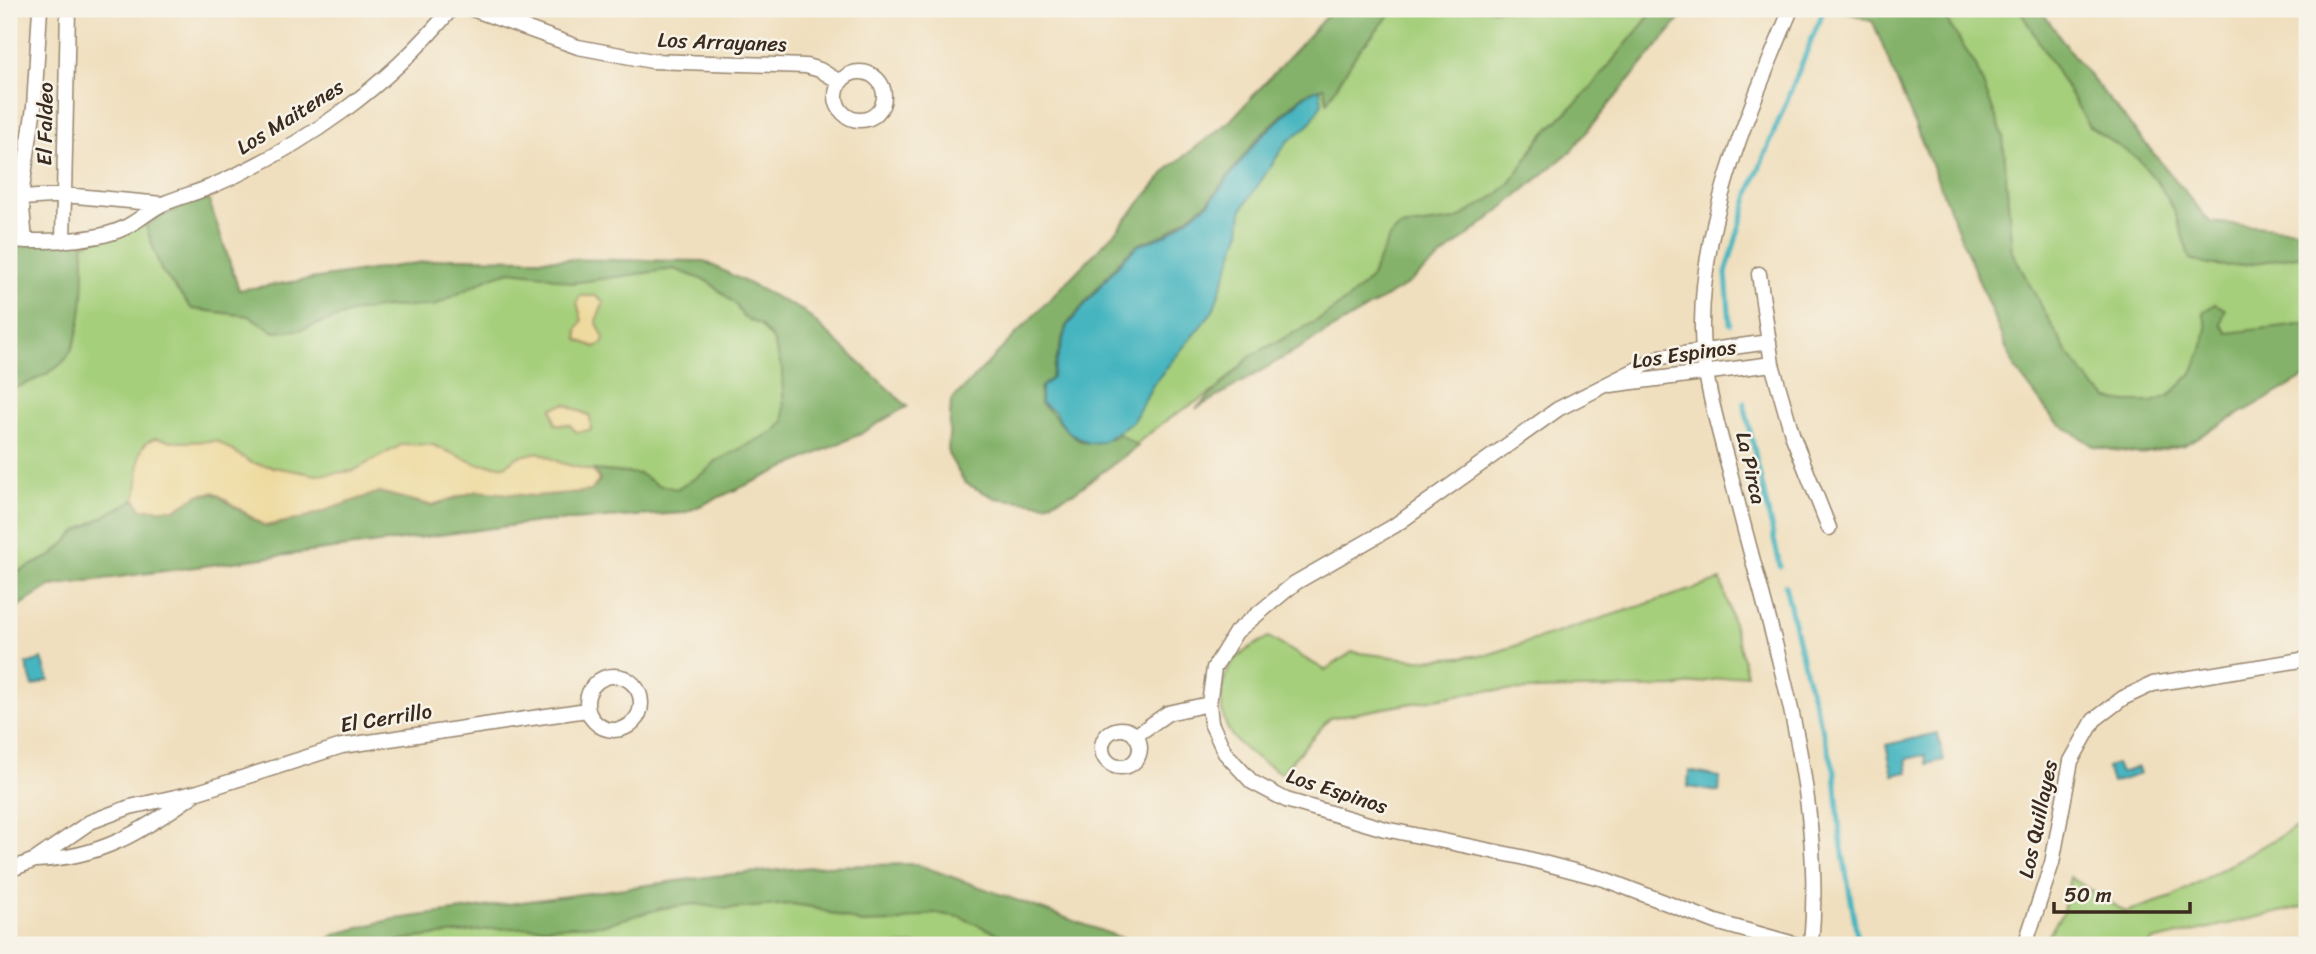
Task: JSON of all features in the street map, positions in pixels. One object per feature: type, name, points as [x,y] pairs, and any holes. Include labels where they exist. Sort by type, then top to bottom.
[{"type":"street","name":"El Faldeo","points":[[25,241],[15,197],[33,107],[40,9]]},
{"type":"street","name":"El Faldeo","points":[[63,241],[68,9]]},
{"type":"street","name":"Los Maitenes","points":[[9,240],[63,241],[123,229],[162,204],[209,187],[261,162],[338,117],[432,33],[451,9]]},
{"type":"street","name":"Los Arrayanes","points":[[472,9],[578,47],[652,61],[806,66],[820,70],[840,82]]},
{"type":"street","name":"Los Arrayanes","points":[[503,9],[520,25]]},
{"type":"street","name":"La Pirca","points":[[1791,9],[1737,141],[1715,228],[1702,322],[1708,372],[1807,780],[1814,843],[1811,945]]},
{"type":"street","name":"Los Maitenes","points":[[15,197],[65,195],[162,204]]},
{"type":"street","points":[[1759,274],[1772,364],[1793,437],[1829,528]]},
{"type":"street","name":"Los Espinos","points":[[1769,342],[1661,357],[1558,409],[1394,526],[1295,583],[1236,632],[1214,667],[1209,704],[1211,723],[1225,753],[1252,782],[1286,800],[1385,829],[1521,857],[1604,879],[1716,922],[1798,945]]},
{"type":"street","name":"Los Espinos","points":[[1602,386],[1772,364]]},
{"type":"street","name":"Los Quillayes","points":[[2025,945],[2052,863],[2071,761],[2094,720],[2123,698],[2161,682],[2307,659]]},
{"type":"street","points":[[1135,736],[1168,713],[1209,704]]},
{"type":"street","name":"El Cerrillo","points":[[9,870],[34,860],[90,822],[130,807],[198,792],[342,746],[587,710]]},
{"type":"street","name":"El Cerrillo","points":[[34,860],[68,859],[110,846],[149,826],[198,792]]},
{"type":"street","name":"Los Espinos","points":[[1716,922],[1758,945]]},
{"type":"green space","points":[[1333,9],[1686,9],[1570,148],[1239,376],[1168,419],[1101,471],[1022,500],[984,492],[957,460],[1082,267],[1231,121]]},
{"type":"green space","points":[[1333,9],[1395,9],[1359,50],[1327,102],[1324,87],[1304,94],[1256,140],[1208,202],[1165,234],[1139,244],[1124,256],[1066,326],[1051,378],[1040,388],[1040,403],[1082,442],[1104,441],[1119,434],[1138,446],[1075,492],[1046,504],[995,498],[965,483],[948,454],[951,401],[1117,230],[1169,168],[1230,121]]},
{"type":"green space","points":[[1655,9],[1688,9],[1571,151],[1405,286],[1196,409],[1252,355],[1320,319],[1352,296],[1370,279],[1389,237],[1400,227],[1455,220],[1497,195],[1511,182],[1540,138],[1587,92]]},
{"type":"green space","points":[[1839,9],[1938,9],[1942,13],[1976,66],[2003,135],[2012,252],[2066,351],[2095,388],[2109,399],[2152,402],[2169,396],[2192,373],[2202,350],[2207,328],[2203,312],[2215,304],[2225,309],[2221,325],[2228,333],[2307,323],[2307,376],[2184,445],[2141,454],[2095,447],[2054,420],[2014,367],[1873,22]]},
{"type":"green space","points":[[1841,9],[2039,9],[2078,62],[2210,223],[2307,232],[2307,374],[2098,446],[1874,21]]},
{"type":"green space","points":[[2019,9],[2040,9],[2078,62],[2210,222],[2307,231],[2307,255],[2234,266],[2205,264],[2190,259],[2174,210],[2159,184],[2138,159],[2090,127]]},
{"type":"green space","points":[[202,193],[238,291],[452,259],[705,262],[802,313],[907,407],[682,512],[535,522],[51,585],[9,612],[9,246],[73,248],[152,219]]},
{"type":"green space","points":[[207,195],[239,290],[450,258],[704,261],[803,311],[907,406],[860,434],[684,513],[538,522],[50,586],[9,613],[9,576],[53,555],[77,531],[135,499],[141,509],[176,509],[198,495],[214,493],[265,527],[300,519],[379,492],[431,506],[478,491],[534,496],[591,491],[600,480],[593,470],[640,474],[658,485],[677,489],[705,472],[716,461],[775,431],[784,421],[782,369],[773,340],[760,325],[743,317],[735,304],[709,282],[674,269],[572,283],[543,275],[511,271],[491,277],[434,306],[358,311],[300,330],[275,332],[249,316],[192,309],[161,270],[145,224]]},
{"type":"green space","points":[[83,239],[80,322],[70,353],[50,372],[9,390],[9,240]]},
{"type":"green space","points":[[1721,580],[1747,674],[1674,687],[1480,691],[1330,718],[1281,773],[1242,747],[1232,736],[1223,716],[1222,694],[1227,672],[1240,655],[1268,637],[1325,670],[1352,652],[1418,660],[1487,655]]},
{"type":"green space","points":[[2307,821],[2307,906],[2152,941],[2150,945],[2042,945],[2063,912],[2070,877],[2126,912],[2172,897]]},
{"type":"green space","points":[[916,864],[1141,945],[1023,945],[960,917],[934,913],[897,922],[862,923],[792,904],[727,909],[696,904],[663,908],[602,925],[492,929],[408,939],[383,945],[319,945],[336,934],[389,920],[714,876],[824,866]]},
{"type":"green space","points":[[828,868],[1137,945],[321,945]]},
{"type":"sand","points":[[580,296],[596,296],[604,302],[596,321],[604,338],[602,344],[595,347],[578,340],[577,330],[582,321],[577,302]]},
{"type":"sand","points":[[565,404],[590,416],[591,430],[576,432],[570,425],[555,424],[552,408]]},
{"type":"sand","points":[[156,438],[180,442],[217,441],[252,463],[317,475],[353,471],[403,444],[433,445],[477,464],[505,466],[517,457],[538,452],[561,463],[593,471],[599,480],[591,491],[534,496],[477,491],[431,505],[379,492],[300,519],[265,526],[214,492],[198,495],[176,509],[141,509],[135,498],[140,454],[148,441]]},
{"type":"water","points":[[1320,88],[1322,103],[1309,125],[1287,142],[1242,209],[1240,233],[1213,311],[1154,383],[1133,421],[1102,442],[1088,443],[1066,430],[1054,411],[1041,403],[1041,388],[1052,378],[1067,326],[1125,257],[1139,245],[1166,235],[1209,203],[1257,141],[1305,95]]},
{"type":"water","points":[[42,659],[49,680],[33,686],[26,664]]},
{"type":"water","points":[[1937,733],[1944,760],[1927,764],[1925,755],[1906,759],[1908,772],[1893,775],[1886,745]]},
{"type":"water","points":[[2116,764],[2120,773],[2138,767],[2140,774],[2112,783],[2107,767]]},
{"type":"water","points":[[1689,771],[1720,777],[1719,792],[1688,787]]},
{"type":"waterway","points":[[1730,324],[1726,273],[1750,191],[1824,9]]},
{"type":"waterway","points":[[1744,403],[1780,566]]},
{"type":"waterway","points":[[1785,585],[1806,674],[1835,772],[1840,836],[1857,936]]}]
